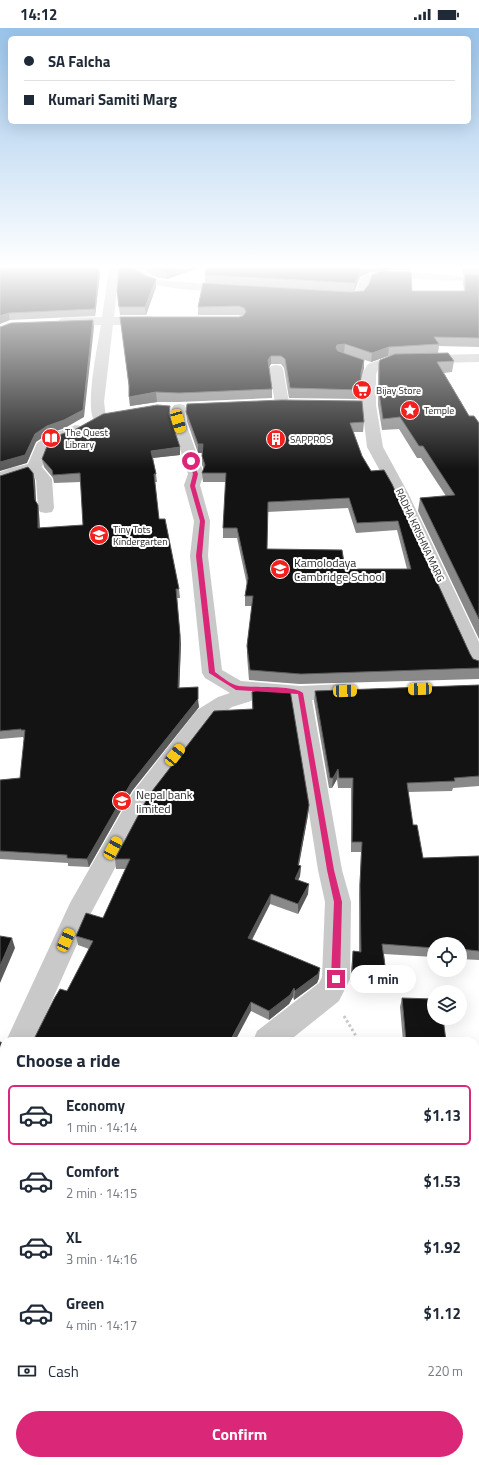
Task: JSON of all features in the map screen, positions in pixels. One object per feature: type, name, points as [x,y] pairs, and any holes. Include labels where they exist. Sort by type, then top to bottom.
[{"type":"street","points":[[34,468],[42,446],[54,438],[71,432],[105,416],[97,402],[105,335]]},
{"type":"street","name":"RADHA KRISHNA MARG","points":[[479,358],[392,360],[370,366],[362,405],[376,447],[474,636],[479,663]]},
{"type":"street","points":[[276,368],[282,403]]},
{"type":"street","points":[[266,404],[297,403]]},
{"type":"street","points":[[179,408],[178,421],[196,474],[192,486],[202,521],[199,556],[212,673],[236,688],[291,691]]},
{"type":"street","points":[[0,478],[17,471],[34,468]]},
{"type":"street","points":[[34,468],[44,479],[46,508]]},
{"type":"street","points":[[22,1037],[79,911],[141,798],[205,715],[225,702],[250,693],[362,690]]},
{"type":"street","points":[[272,1037],[329,992],[336,979],[338,902],[291,691]]},
{"type":"building","points":[[0,335],[91,335],[83,410],[64,420],[47,426],[35,434],[25,455],[0,462]]},
{"type":"building","points":[[122,335],[479,335],[479,338],[434,337],[439,344],[389,347],[372,353],[345,344],[337,345],[336,348],[338,351],[364,360],[361,373],[361,390],[290,388],[285,359],[281,356],[271,356],[268,360],[272,389],[179,393],[156,392],[129,397],[129,385]]},
{"type":"building","points":[[448,353],[454,361],[437,362],[469,416],[474,416],[479,423],[479,619],[420,498],[455,495],[423,446],[419,446],[400,417],[383,419],[379,393],[380,360],[395,354]]},
{"type":"building","points":[[282,400],[362,401],[364,422],[350,423],[362,456],[371,471],[384,470],[392,484],[470,654],[473,659],[479,661],[479,668],[301,674],[250,670],[247,646],[253,596],[245,596],[248,578],[237,528],[223,528],[226,473],[202,473],[205,465],[202,456],[203,444],[198,444],[186,412],[187,404]],"holes":[[[349,498],[357,523],[398,521],[411,569],[345,569],[342,550],[267,549],[268,502]]]},
{"type":"building","points":[[157,405],[170,406],[169,414],[180,447],[151,451],[156,474],[154,474],[159,519],[165,519],[179,589],[176,589],[180,635],[178,688],[198,687],[198,699],[131,783],[87,859],[67,858],[67,855],[0,851],[0,780],[20,778],[25,730],[0,731],[0,476],[28,467],[33,473],[35,500],[38,505],[38,528],[83,525],[80,473],[53,475],[52,470],[42,459],[49,441],[59,435],[76,429],[103,414]]},
{"type":"building","points":[[479,685],[479,776],[454,778],[455,781],[407,783],[413,825],[417,825],[423,858],[479,856],[479,951],[467,950],[467,937],[427,937],[427,947],[382,944],[386,973],[352,972],[353,951],[361,952],[360,885],[362,842],[352,842],[353,778],[339,778],[338,769],[333,778],[330,778],[315,691]]},
{"type":"building","points":[[264,688],[290,690],[309,805],[298,865],[301,866],[295,879],[309,884],[298,904],[271,894],[248,938],[320,968],[318,974],[295,991],[294,988],[290,995],[269,1011],[251,1002],[232,1037],[35,1037],[60,989],[67,991],[93,941],[76,936],[86,913],[103,918],[130,859],[115,859],[149,795],[214,711],[253,709],[252,692]]},
{"type":"building","points":[[0,936],[12,938],[0,966]]},
{"type":"building","points":[[402,998],[427,999],[427,1025],[444,1025],[445,1037],[406,1037]]},
{"type":"place","name":"Bijay Store","points":[[362,390]]},
{"type":"place","name":"Temple","points":[[410,410]]},
{"type":"place","name":"The Quest Library","points":[[51,438]]},
{"type":"place","name":"SAPPROS","points":[[276,439]]},
{"type":"place","name":"Tiny Tots Kindergarten","points":[[99,535]]},
{"type":"place","name":"Kamolodaya Cambridge School","points":[[280,569]]},
{"type":"place","name":"Nepal bank limited","points":[[122,801]]},
{"type":"route","points":[[191,461],[196,474],[192,486],[202,521],[199,556],[212,673],[236,688],[281,690],[300,693],[330,870],[338,902],[336,979]]}]
